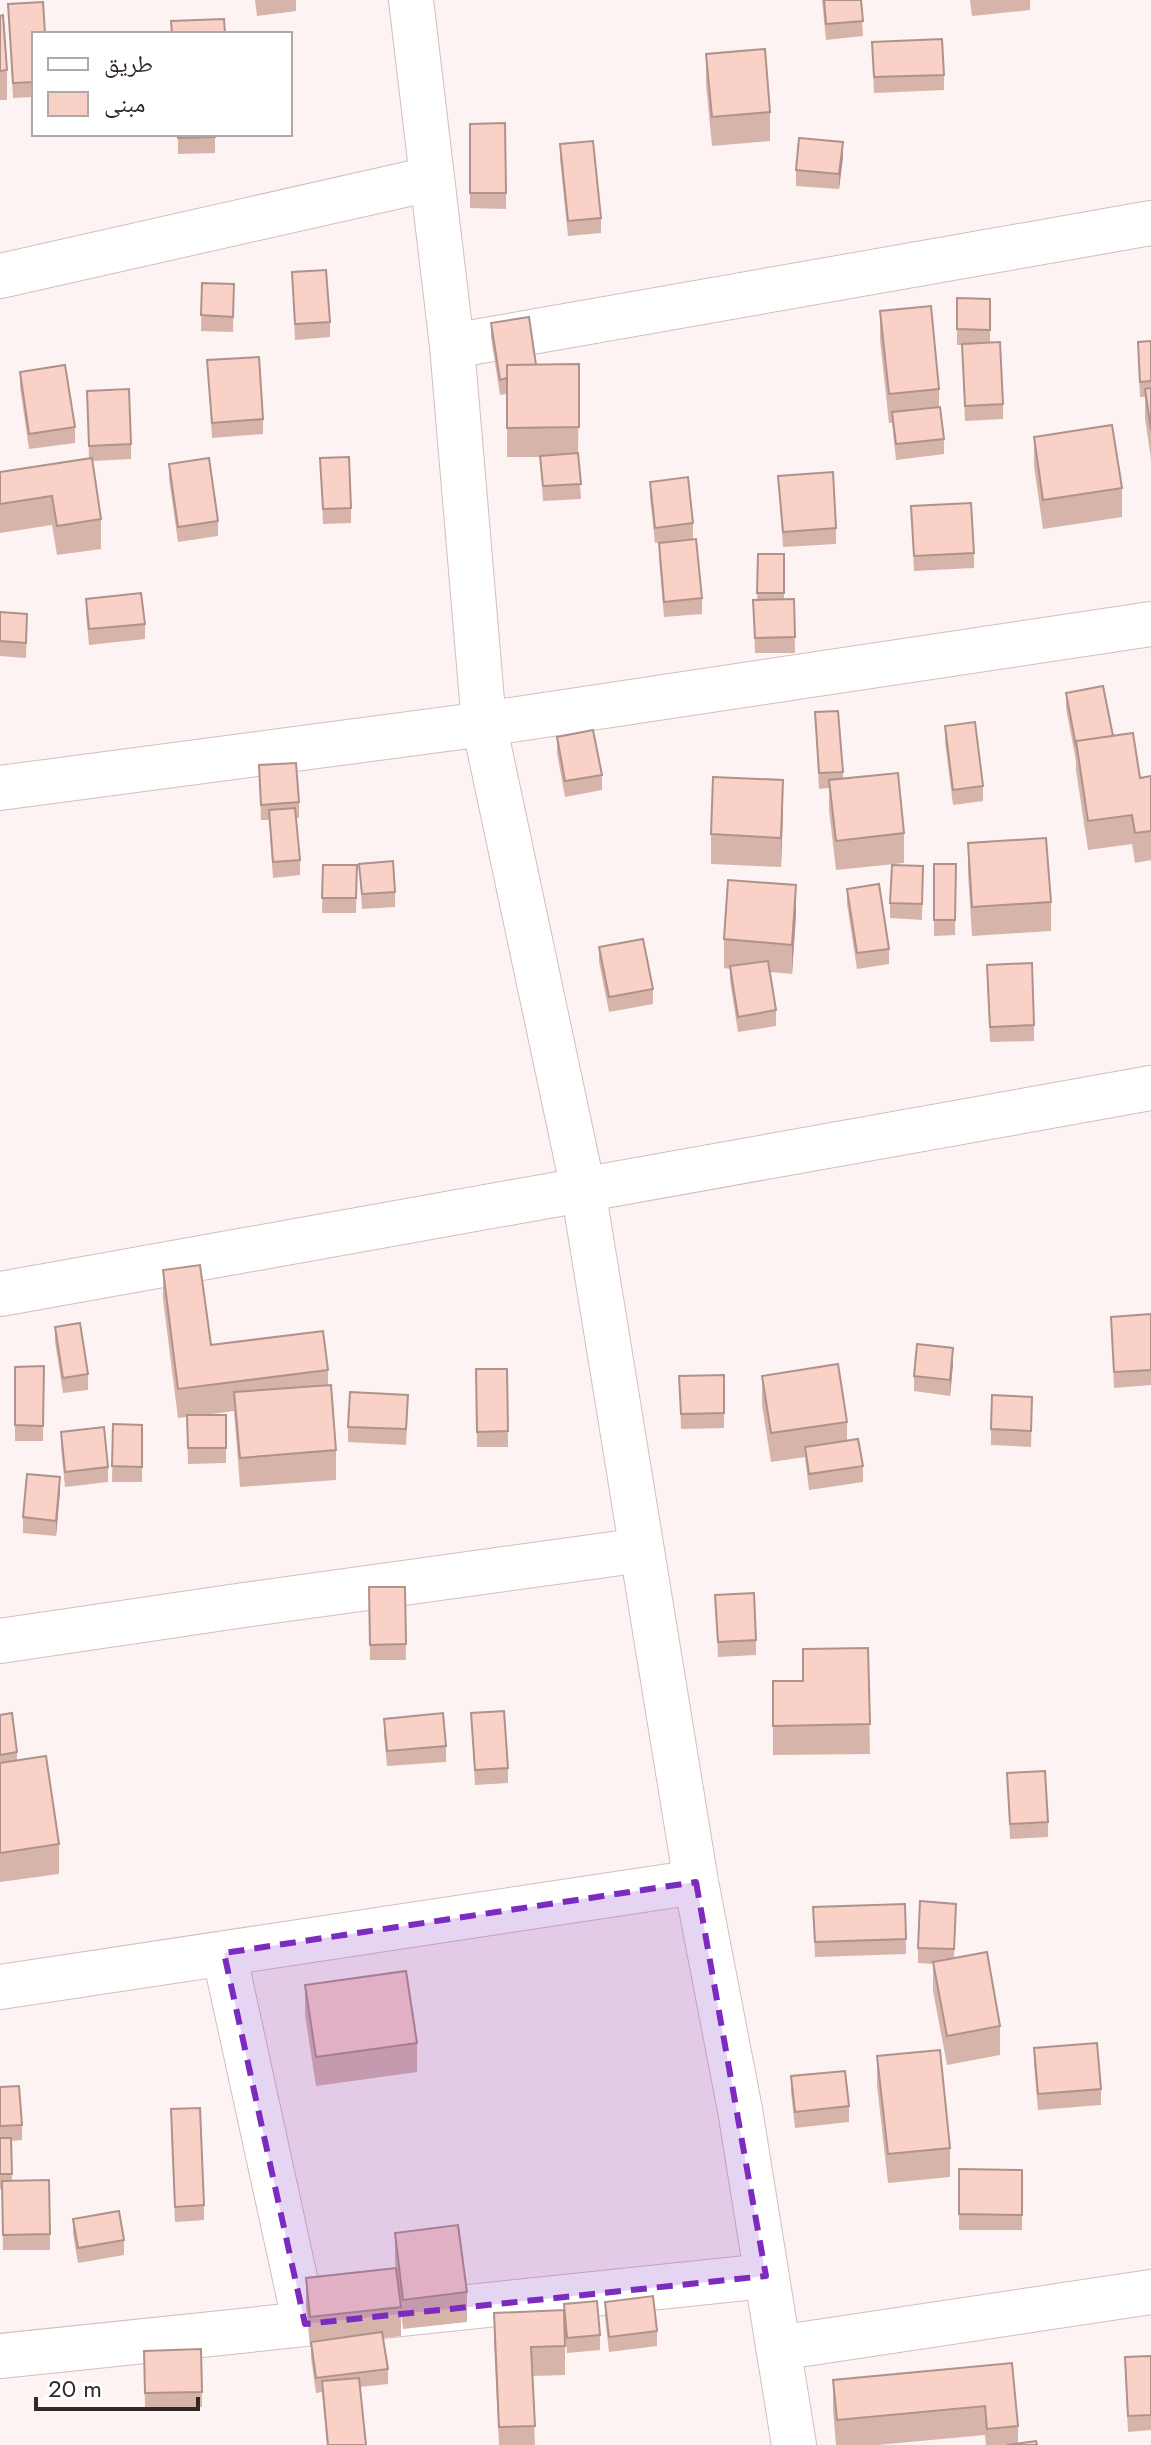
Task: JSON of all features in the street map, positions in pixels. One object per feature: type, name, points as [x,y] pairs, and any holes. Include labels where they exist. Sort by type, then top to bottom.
[{"type":"street","points":[[411,0],[452,346],[484,724],[583,1189],[696,1882],[740,2110],[794,2445]]},
{"type":"street","points":[[0,276],[430,179]]},
{"type":"street","points":[[452,346],[1151,223]]},
{"type":"street","points":[[0,788],[484,724],[1151,624]]},
{"type":"street","points":[[0,1294],[1151,1088]]},
{"type":"street","points":[[0,1641],[642,1550]]},
{"type":"street","points":[[0,1987],[696,1882]]},
{"type":"street","points":[[224,1953],[305,2324]]},
{"type":"street","points":[[0,2356],[766,2276]]},
{"type":"street","points":[[778,2348],[1151,2292]]},
{"type":"highlighted area","points":[[696,1882],[766,2276],[305,2324],[224,1953]]},
{"type":"building","points":[[824,0],[861,0],[863,21],[826,24]]},
{"type":"building","points":[[43,2],[45,32],[32,32],[32,82],[13,83],[8,4]]},
{"type":"building","points":[[3,15],[7,70],[0,71],[0,16]]},
{"type":"building","points":[[224,19],[225,32],[172,32],[171,21]]},
{"type":"building","points":[[942,39],[944,75],[874,77],[872,42]]},
{"type":"building","points":[[765,49],[770,112],[712,117],[706,54]]},
{"type":"building","points":[[505,123],[506,193],[470,193],[470,124]]},
{"type":"building","points":[[178,136],[215,136],[215,137]]},
{"type":"building","points":[[799,138],[843,142],[839,174],[796,170]]},
{"type":"building","points":[[593,141],[601,218],[568,221],[560,144]]},
{"type":"building","points":[[326,270],[330,322],[295,324],[292,272]]},
{"type":"building","points":[[202,283],[234,284],[233,317],[201,315]]},
{"type":"building","points":[[957,298],[990,299],[990,330],[957,329]]},
{"type":"building","points":[[931,306],[939,389],[889,394],[880,311]]},
{"type":"building","points":[[529,317],[536,365],[507,365],[507,378],[500,380],[491,323]]},
{"type":"building","points":[[1151,341],[1151,381],[1140,382],[1138,342]]},
{"type":"building","points":[[1000,342],[1003,404],[965,406],[962,344]]},
{"type":"building","points":[[259,357],[263,419],[212,423],[207,360]]},
{"type":"building","points":[[579,364],[579,427],[507,428],[507,365]]},
{"type":"building","points":[[65,365],[75,427],[29,434],[20,372]]},
{"type":"building","points":[[1151,388],[1151,430],[1145,389]]},
{"type":"building","points":[[129,389],[131,444],[89,446],[87,391]]},
{"type":"building","points":[[940,407],[944,439],[896,444],[892,412]]},
{"type":"building","points":[[1112,425],[1122,488],[1043,500],[1034,437]]},
{"type":"building","points":[[578,453],[581,484],[543,486],[540,456]]},
{"type":"building","points":[[349,457],[351,508],[323,509],[320,458]]},
{"type":"building","points":[[92,458],[101,519],[57,526],[52,496],[0,504],[0,472]]},
{"type":"building","points":[[209,458],[218,521],[178,527],[169,464]]},
{"type":"building","points":[[833,472],[836,528],[783,532],[778,476]]},
{"type":"building","points":[[688,477],[693,523],[655,528],[650,482]]},
{"type":"building","points":[[971,503],[974,553],[914,556],[911,506]]},
{"type":"building","points":[[696,539],[702,598],[664,602],[659,543]]},
{"type":"building","points":[[758,554],[784,554],[784,593],[757,593]]},
{"type":"building","points":[[141,593],[145,624],[89,629],[86,599]]},
{"type":"building","points":[[794,599],[795,637],[755,638],[753,600]]},
{"type":"building","points":[[0,612],[27,614],[26,643],[0,641]]},
{"type":"building","points":[[1103,686],[1113,736],[1076,741],[1076,746],[1066,693]]},
{"type":"building","points":[[838,711],[843,772],[819,773],[815,712]]},
{"type":"building","points":[[975,722],[983,786],[953,790],[945,726]]},
{"type":"building","points":[[593,730],[602,775],[565,781],[557,737]]},
{"type":"building","points":[[1133,733],[1140,778],[1151,776],[1151,831],[1135,833],[1132,815],[1088,821],[1076,741]]},
{"type":"building","points":[[296,763],[299,802],[261,805],[259,765]]},
{"type":"building","points":[[898,773],[904,833],[836,841],[829,780]]},
{"type":"building","points":[[713,777],[783,780],[781,838],[711,834]]},
{"type":"building","points":[[295,808],[300,860],[273,862],[269,810]]},
{"type":"building","points":[[1046,838],[1051,902],[972,907],[968,843]]},
{"type":"building","points":[[393,861],[395,892],[362,894],[359,864]]},
{"type":"building","points":[[934,864],[956,864],[955,920],[934,920]]},
{"type":"building","points":[[323,865],[357,865],[356,898],[322,898]]},
{"type":"building","points":[[892,865],[923,866],[922,904],[890,903]]},
{"type":"building","points":[[728,880],[796,885],[792,945],[724,939]]},
{"type":"building","points":[[879,884],[889,949],[857,953],[847,889]]},
{"type":"building","points":[[643,939],[653,989],[609,997],[599,947]]},
{"type":"building","points":[[768,961],[776,1010],[738,1017],[730,966]]},
{"type":"building","points":[[1032,963],[1034,1025],[990,1027],[987,965]]},
{"type":"building","points":[[200,1265],[211,1345],[323,1331],[328,1370],[178,1389],[163,1270]]},
{"type":"building","points":[[1151,1314],[1151,1370],[1114,1372],[1111,1317]]},
{"type":"building","points":[[80,1323],[88,1374],[63,1378],[55,1327]]},
{"type":"building","points":[[917,1344],[953,1348],[950,1380],[914,1376]]},
{"type":"building","points":[[838,1364],[847,1422],[771,1433],[762,1376]]},
{"type":"building","points":[[44,1366],[43,1426],[15,1425],[15,1367]]},
{"type":"building","points":[[476,1369],[507,1369],[508,1431],[477,1432]]},
{"type":"building","points":[[724,1375],[724,1413],[681,1414],[679,1376]]},
{"type":"building","points":[[331,1385],[336,1450],[240,1458],[234,1392]]},
{"type":"building","points":[[350,1392],[408,1395],[406,1429],[348,1427]]},
{"type":"building","points":[[992,1395],[1032,1397],[1031,1431],[991,1429]]},
{"type":"building","points":[[187,1415],[226,1415],[226,1448],[188,1448]]},
{"type":"building","points":[[113,1424],[142,1425],[142,1467],[112,1466]]},
{"type":"building","points":[[104,1427],[108,1467],[65,1472],[61,1432]]},
{"type":"building","points":[[858,1439],[863,1466],[809,1474],[805,1447]]},
{"type":"building","points":[[27,1474],[60,1477],[56,1521],[23,1517]]},
{"type":"building","points":[[369,1587],[405,1587],[406,1644],[370,1645]]},
{"type":"building","points":[[754,1593],[756,1640],[718,1642],[715,1595]]},
{"type":"building","points":[[868,1648],[870,1724],[773,1726],[773,1681],[803,1681],[803,1649]]},
{"type":"building","points":[[504,1711],[508,1768],[475,1770],[471,1713]]},
{"type":"building","points":[[12,1713],[17,1752],[0,1755],[0,1715]]},
{"type":"building","points":[[443,1713],[446,1746],[387,1751],[384,1719]]},
{"type":"building","points":[[46,1756],[59,1844],[0,1853],[0,1763]]},
{"type":"building","points":[[1045,1771],[1048,1822],[1010,1824],[1007,1773]]},
{"type":"building","points":[[920,1901],[956,1904],[954,1949],[918,1948]]},
{"type":"building","points":[[905,1904],[906,1939],[815,1942],[813,1907]]},
{"type":"building","points":[[987,1952],[1000,2026],[947,2036],[933,1962]]},
{"type":"building","points":[[406,1971],[417,2043],[316,2057],[305,1985]]},
{"type":"building","points":[[1097,2043],[1101,2089],[1038,2094],[1034,2048]]},
{"type":"building","points":[[940,2050],[950,2148],[888,2154],[877,2056]]},
{"type":"building","points":[[845,2071],[849,2106],[795,2112],[791,2076]]},
{"type":"building","points":[[19,2086],[22,2125],[0,2126],[0,2087]]},
{"type":"building","points":[[200,2108],[204,2205],[175,2207],[171,2109]]},
{"type":"building","points":[[0,2138],[11,2138],[12,2174],[0,2174]]},
{"type":"building","points":[[959,2169],[1022,2170],[1022,2215],[959,2214]]},
{"type":"building","points":[[49,2180],[50,2234],[3,2235],[2,2181]]},
{"type":"building","points":[[119,2211],[124,2240],[78,2248],[73,2219]]},
{"type":"building","points":[[458,2225],[467,2292],[403,2300],[395,2233]]},
{"type":"building","points":[[396,2268],[401,2307],[310,2317],[306,2278]]},
{"type":"building","points":[[653,2296],[657,2331],[609,2337],[605,2302]]},
{"type":"building","points":[[597,2301],[600,2335],[567,2338],[564,2304]]},
{"type":"building","points":[[564,2310],[565,2346],[531,2347],[535,2426],[499,2427],[494,2313]]},
{"type":"building","points":[[382,2332],[388,2369],[316,2378],[311,2342]]},
{"type":"building","points":[[201,2349],[202,2392],[145,2393],[144,2351]]},
{"type":"building","points":[[1151,2356],[1151,2415],[1128,2416],[1125,2357]]},
{"type":"building","points":[[1012,2363],[1018,2426],[987,2429],[985,2406],[837,2420],[833,2380]]},
{"type":"building","points":[[359,2378],[366,2445],[328,2445],[322,2381]]},
{"type":"building","points":[[1036,2441],[1037,2445],[1007,2445]]}]
